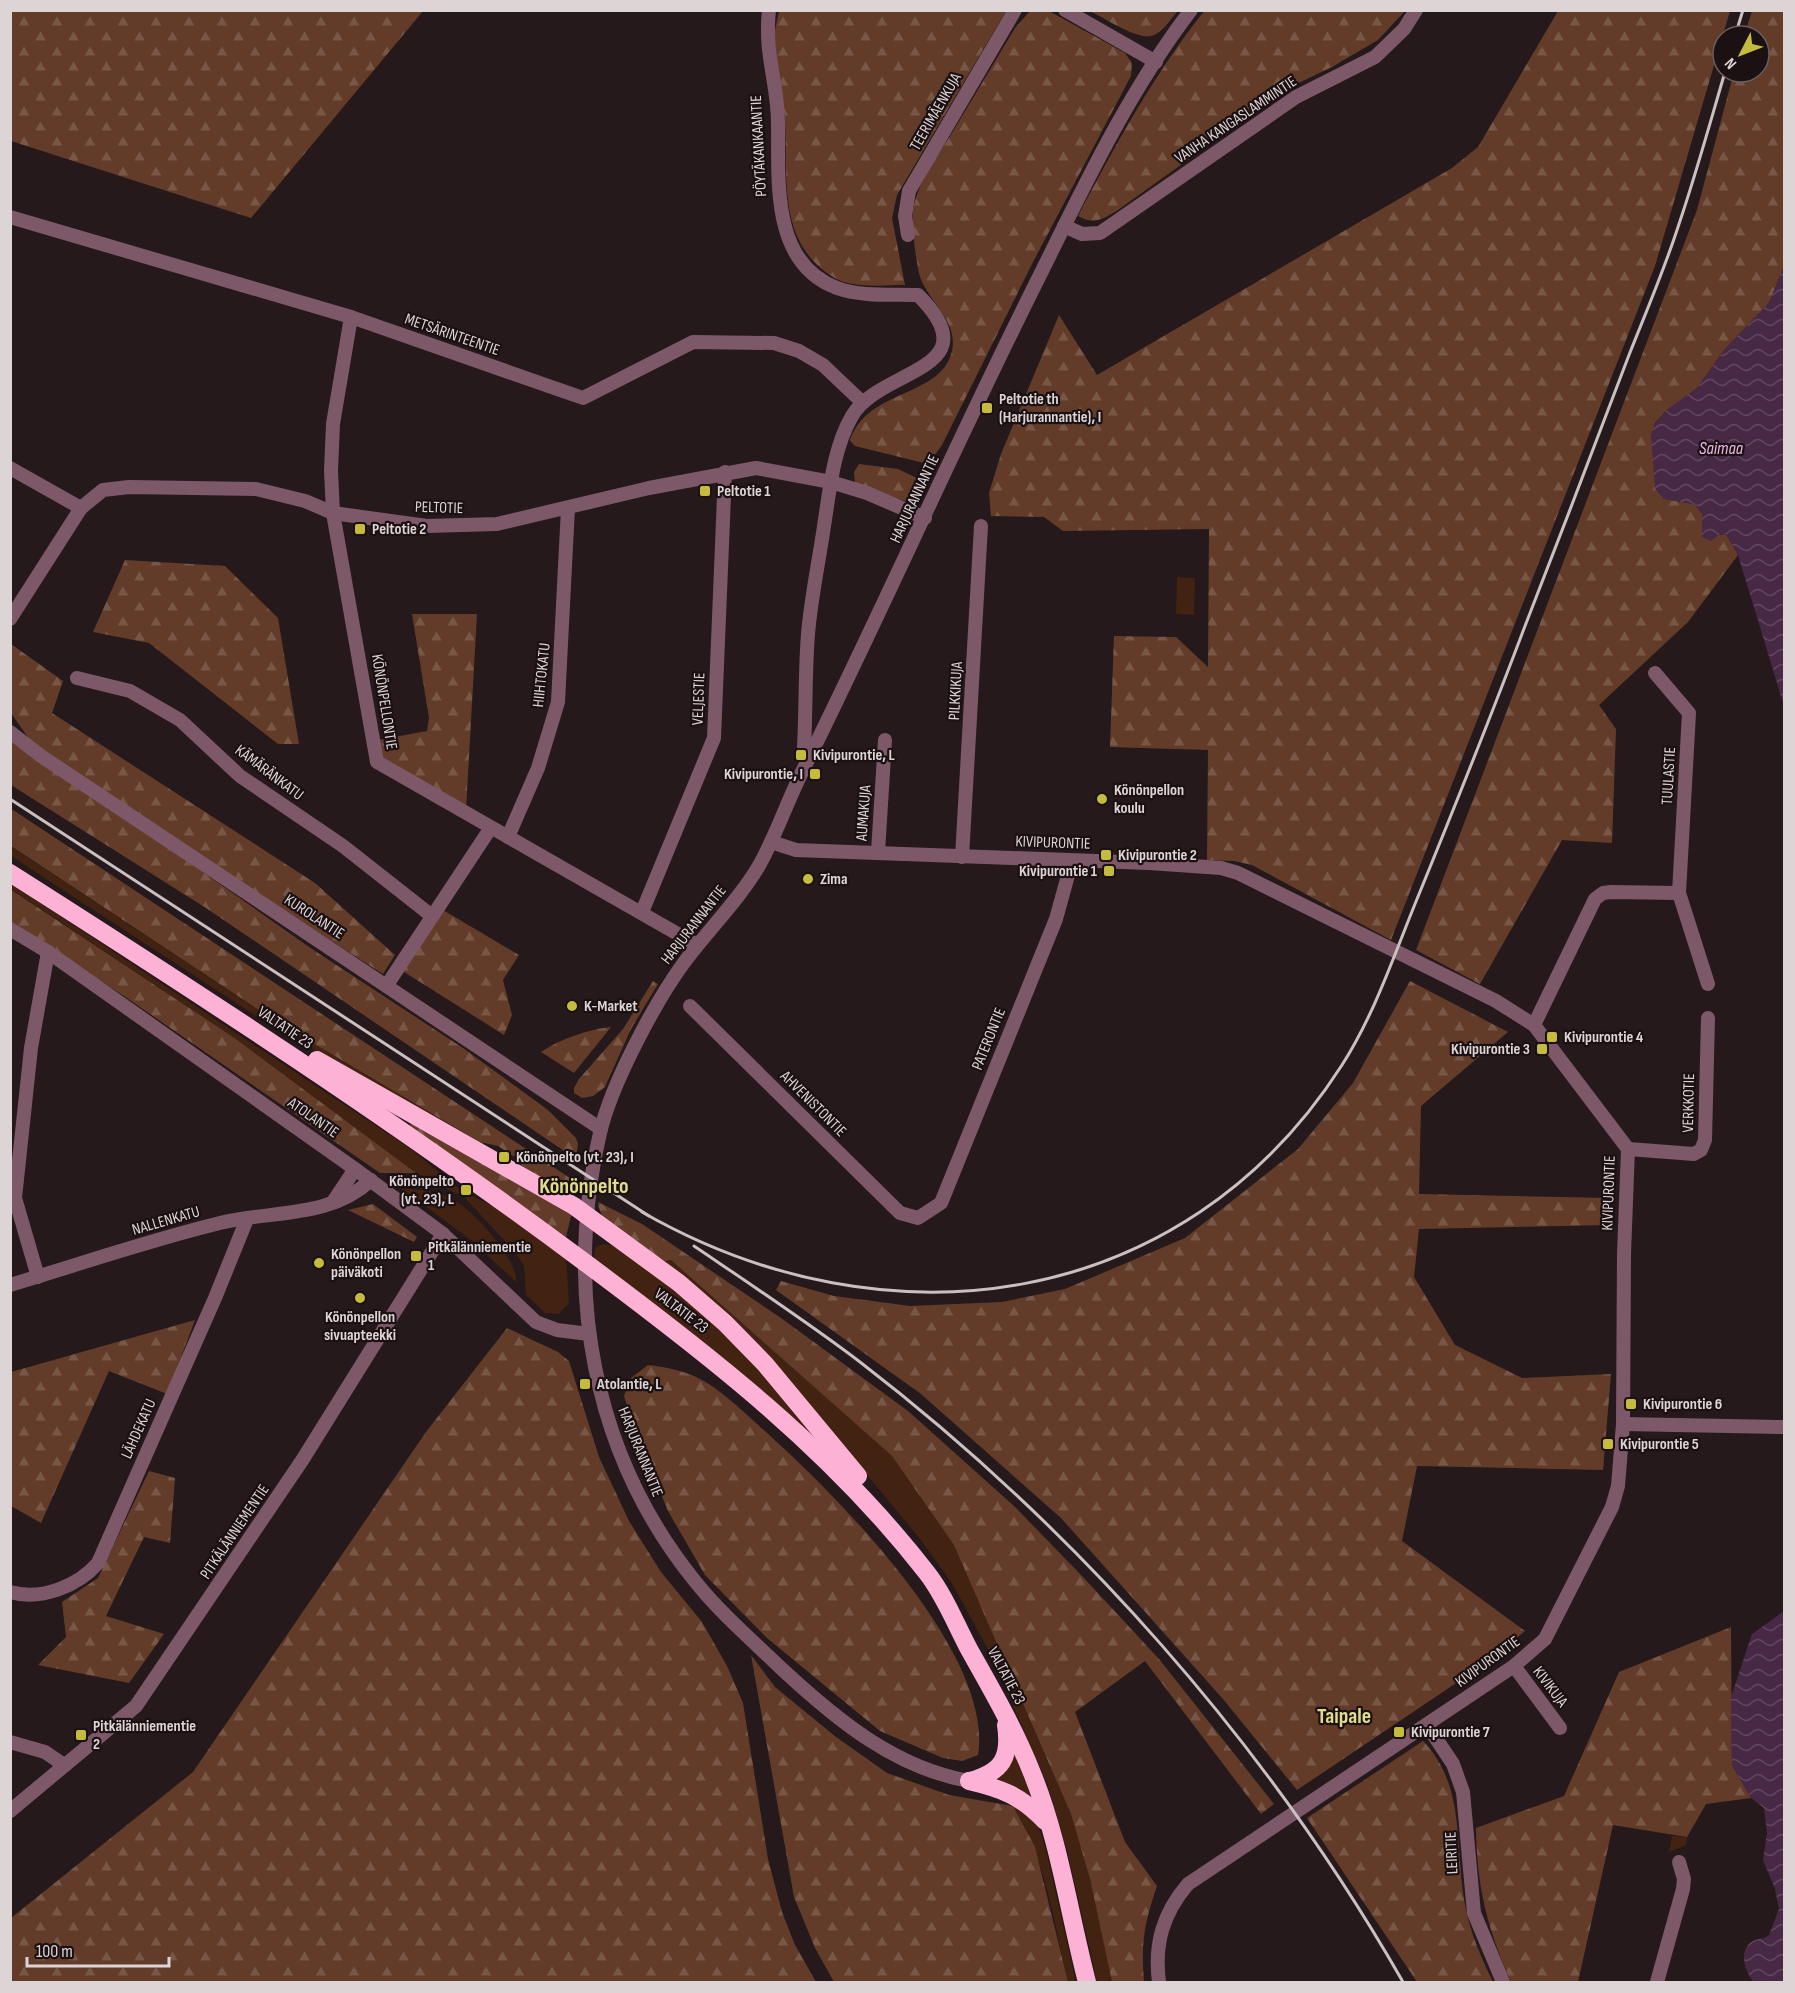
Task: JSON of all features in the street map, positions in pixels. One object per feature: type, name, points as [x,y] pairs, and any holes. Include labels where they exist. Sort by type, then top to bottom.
[{"type":"highway","name":"VALTATIE 23","points":[[10,873],[196,991],[473,1179],[693,1343],[771,1408],[839,1472],[930,1576],[1003,1711],[1032,1773],[1050,1826],[1087,1983]]},
{"type":"highway","points":[[196,991],[588,1209],[726,1323],[765,1364],[883,1506],[930,1576]]},
{"type":"highway","points":[[969,1781],[989,1776],[1000,1767],[1006,1753],[1003,1711]]},
{"type":"highway","points":[[969,1781],[1012,1794],[1028,1804],[1050,1826]]},
{"type":"street","name":"PÖYTÄKANKAANTIE","points":[[769,10],[766,36],[778,121],[779,206],[789,239],[803,262],[816,275],[835,288],[918,295],[932,308],[941,324],[945,340],[942,352],[927,364],[862,402],[852,416],[840,445],[831,482],[808,633],[804,747],[812,753]]},
{"type":"street","name":"TEERIMÄENKUJA","points":[[908,235],[905,216],[909,191],[1015,10]]},
{"type":"street","points":[[1065,10],[1156,62]]},
{"type":"street","name":"HARJURANNANTIE","points":[[969,1781],[943,1776],[914,1766],[878,1746],[835,1716],[790,1676],[698,1585],[646,1511],[627,1473],[603,1405],[589,1330],[583,1263],[584,1237],[601,1129],[654,1010],[697,945],[744,888],[771,842],[1097,159],[1156,62],[1191,10]]},
{"type":"street","name":"VANHA KANGASLAMMINTIE","points":[[1064,226],[1082,234],[1100,233],[1296,97],[1376,57],[1404,29],[1416,10]]},
{"type":"street","name":"METSÄRINTEENTIE","points":[[10,217],[351,317],[583,398],[693,342],[774,343],[799,351],[823,365],[862,402]]},
{"type":"street","name":"KÖNÖNPELLONTIE","points":[[351,317],[333,424],[331,471],[333,513],[377,762],[697,945]]},
{"type":"street","points":[[10,468],[81,508]]},
{"type":"street","name":"PELTOTIE","points":[[10,619],[81,508],[103,490],[129,487],[256,489],[305,501],[333,513],[427,525],[472,525],[497,524],[725,472],[756,468],[831,482],[867,493],[924,518]]},
{"type":"street","name":"VELJESTIE","points":[[642,912],[714,738],[725,472]]},
{"type":"street","name":"HIIHTOKATU","points":[[507,837],[538,768],[558,702],[568,508]]},
{"type":"street","name":"PILKKIKUJA","points":[[962,857],[981,526]]},
{"type":"street","name":"TUULASTIE","points":[[1656,673],[1689,713],[1679,893],[1708,984]]},
{"type":"street","name":"KÄMÄRÄNKATU","points":[[77,678],[130,691],[180,720],[240,776],[343,846],[432,916]]},
{"type":"street","name":"KUROLANTIE","points":[[10,732],[41,756],[601,1129]]},
{"type":"street","name":"AUMAKUJA","points":[[878,852],[885,740]]},
{"type":"street","points":[[387,985],[490,828]]},
{"type":"street","name":"KIVIPURONTIE","points":[[771,842],[796,850],[1221,868],[1238,873],[1496,1000],[1534,1025],[1628,1149],[1624,1254],[1623,1424],[1618,1486],[1612,1507],[1545,1639],[1514,1666],[1188,1884],[1165,1917],[1158,1951],[1159,1983]]},
{"type":"street","name":"PATERONTIE","points":[[918,1218],[941,1203],[1056,919],[1072,861]]},
{"type":"street","points":[[1534,1025],[1595,899],[1603,893],[1611,892],[1679,893]]},
{"type":"street","name":"ATOLANTIE","points":[[10,929],[48,952],[356,1169],[443,1234],[536,1322],[557,1330],[589,1330]]},
{"type":"street","points":[[38,1277],[15,1198],[31,1048],[48,952]]},
{"type":"street","name":"AHVENISTONTIE","points":[[690,1006],[900,1213],[918,1218]]},
{"type":"street","name":"VERKKOTIE","points":[[1628,1149],[1694,1154],[1701,1150],[1705,1140],[1708,1017]]},
{"type":"street","points":[[333,1202],[356,1169]]},
{"type":"street","name":"NALLENKATU","points":[[10,1285],[196,1229],[246,1219],[297,1213],[346,1199],[370,1180]]},
{"type":"street","name":"LÄHDEKATU","points":[[10,1592],[45,1594],[87,1576],[98,1563],[215,1298],[246,1219]]},
{"type":"street","name":"PITKÄLÄNNIEMENTIE","points":[[10,1811],[136,1706],[303,1459],[443,1234]]},
{"type":"street","points":[[1623,1424],[1785,1427]]},
{"type":"street","name":"KIVIKUJA","points":[[1514,1666],[1560,1728]]},
{"type":"street","name":"LEIRITIE","points":[[1427,1725],[1453,1764],[1463,1792],[1474,1913],[1503,1983]]},
{"type":"street","points":[[10,1742],[45,1752],[64,1765]]},
{"type":"street","points":[[1657,1983],[1683,1889],[1684,1879],[1679,1862]]},
{"type":"shaded area","points":[[1177,577],[1195,578],[1194,615],[1176,614]]},
{"type":"shaded area","points":[[10,846],[274,1020],[480,1142],[273,1027],[11,856]]},
{"type":"shaded area","points":[[10,883],[408,1147],[461,1190],[460,1193],[457,1194],[416,1173],[236,1039],[11,889]]},
{"type":"shaded area","points":[[402,1189],[425,1190],[457,1202],[480,1222],[501,1247],[515,1272],[516,1282],[471,1240]]},
{"type":"shaded area","points":[[469,1195],[496,1207],[566,1255],[569,1303],[559,1314],[545,1313],[526,1295],[524,1266],[515,1252],[465,1198]]},
{"type":"shaded area","points":[[604,1244],[615,1246],[700,1309],[729,1335],[844,1466],[752,1381],[594,1260],[595,1247]]},
{"type":"shaded area","points":[[671,1260],[892,1456],[954,1545],[1071,1814],[1090,1879],[1112,1982],[1097,1982],[1068,1854],[1048,1786],[992,1657],[953,1585],[920,1539],[774,1362],[665,1261]]},
{"type":"shaded area","points":[[1017,1751],[1035,1799],[1022,1791],[988,1781],[1009,1767]]},
{"type":"shaded area","points":[[1006,1796],[1037,1822],[1046,1850],[1076,1982],[1068,1982],[1039,1862],[1019,1817]]},
{"type":"shaded area","points":[[1672,1836],[1687,1837],[1686,1845],[1669,1852]]},
{"type":"green space","points":[[11,10],[423,11],[251,218],[11,141]]},
{"type":"green space","points":[[1205,10],[1405,11],[1378,40],[1332,67],[1288,88],[1118,210],[1098,220],[1078,216],[1152,84]]},
{"type":"green space","points":[[779,11],[1006,11],[897,195],[892,218],[905,285],[868,286],[841,281],[815,263],[802,246],[789,208],[784,114],[774,46]]},
{"type":"green space","points":[[1030,11],[1049,11],[1125,53],[1132,63],[1131,76],[1033,262],[942,445],[932,459],[924,463],[855,446],[850,440],[859,423],[887,401],[934,377],[945,366],[952,351],[951,330],[928,293],[919,273],[913,232],[915,200],[929,170],[1015,28]]},
{"type":"green space","points":[[1090,11],[1178,11],[1159,32],[1145,36],[1111,23]]},
{"type":"green space","points":[[1558,11],[1730,11],[1726,24],[1711,24],[1711,76],[1655,266],[1391,940],[1252,865],[1234,861],[1207,860],[1208,750],[1110,747],[1114,636],[1176,637],[1208,667],[1209,529],[1063,531],[1044,517],[991,516],[989,493],[1001,454],[1059,315],[1097,375],[1452,168],[1478,147]]},
{"type":"green space","points":[[1752,11],[1784,11],[1784,266],[1769,303],[1724,350],[1697,388],[1667,410],[1655,423],[1651,436],[1664,499],[1694,504],[1702,513],[1702,537],[1726,534],[1738,555],[1688,622],[1599,705],[1616,729],[1612,843],[1562,840],[1480,984],[1416,950],[1697,210],[1731,84],[1771,84],[1771,24],[1748,24]]},
{"type":"green space","points":[[859,464],[898,469],[925,482],[914,504],[855,484],[854,472]]},
{"type":"green space","points":[[125,560],[225,566],[278,618],[299,744],[278,744],[149,643],[93,632]]},
{"type":"green space","points":[[412,614],[477,614],[466,810],[382,760],[378,740],[427,731],[429,718]]},
{"type":"green space","points":[[11,644],[63,681],[52,713],[315,883],[395,955],[383,974],[41,756],[11,713]]},
{"type":"green space","points":[[10,741],[126,818],[312,949],[463,1048],[548,1110],[576,1138],[578,1144],[576,1159],[206,908],[11,785]]},
{"type":"green space","points":[[10,808],[573,1180],[568,1193],[526,1172],[518,1159],[498,1146],[480,1142],[274,1020],[11,846]]},
{"type":"green space","points":[[10,889],[236,1039],[416,1173],[380,1173],[124,996],[11,923]]},
{"type":"green space","points":[[443,910],[519,955],[503,980],[512,1015],[504,1035],[401,970]]},
{"type":"green space","points":[[653,981],[658,984],[631,1029],[605,1087],[593,1096],[582,1098],[574,1093],[579,1079],[623,1029]]},
{"type":"green space","points":[[1410,981],[1508,1032],[1421,1106],[1419,1194],[1610,1198],[1610,1225],[1419,1229],[1414,1277],[1455,1345],[1522,1378],[1611,1374],[1603,1470],[1417,1466],[1402,1541],[1525,1631],[1486,1663],[1297,1790],[1223,1699],[1061,1518],[921,1394],[776,1290],[781,1281],[834,1296],[910,1306],[1002,1302],[1065,1289],[1185,1238],[1298,1149],[1353,1083]]},
{"type":"green space","points":[[611,1027],[574,1073],[541,1052],[575,1035]]},
{"type":"green space","points":[[412,1121],[572,1212],[566,1237],[409,1128]]},
{"type":"green space","points":[[598,1202],[642,1224],[781,1318],[908,1411],[1014,1506],[1083,1577],[1159,1659],[1274,1804],[1261,1814],[1145,1661],[1075,1712],[1125,1842],[1157,1886],[1145,1933],[1144,1982],[1112,1982],[1090,1879],[1071,1814],[954,1545],[892,1456],[671,1260],[665,1261],[614,1229],[600,1211]]},
{"type":"green space","points":[[373,1204],[417,1237],[414,1242],[348,1210]]},
{"type":"green space","points":[[195,1320],[167,1394],[109,1371],[41,1523],[11,1506],[11,1372]]},
{"type":"green space","points":[[507,1328],[558,1352],[569,1361],[599,1457],[629,1521],[661,1572],[702,1622],[727,1666],[743,1703],[768,1859],[782,1912],[795,1945],[816,1982],[11,1982],[11,1918],[193,1772],[426,1432]]},
{"type":"green space","points":[[648,1365],[673,1369],[690,1375],[724,1395],[797,1461],[869,1536],[905,1580],[937,1625],[962,1671],[977,1715],[978,1755],[962,1761],[943,1758],[880,1731],[767,1638],[705,1575],[668,1511],[634,1428],[624,1396],[631,1378]]},
{"type":"green space","points":[[149,1471],[175,1478],[170,1543],[144,1537],[106,1616],[164,1634],[129,1683],[38,1665],[66,1637],[62,1602],[98,1578]]},
{"type":"green space","points":[[1731,1627],[1732,1765],[1751,1798],[1706,1804],[1687,1837],[1613,1825],[1578,1982],[1511,1982],[1485,1907],[1481,1889],[1476,1828],[1564,1796],[1619,1672]]},
{"type":"green space","points":[[751,1655],[775,1687],[836,1737],[887,1773],[949,1795],[1013,1806],[1035,1847],[1068,1982],[834,1982],[815,1948],[794,1897]]},
{"type":"green space","points":[[1423,1741],[1437,1759],[1447,1779],[1453,1799],[1462,1886],[1468,1919],[1493,1982],[1417,1982],[1307,1818]]},
{"type":"water","name":"Saimaa","points":[[1784,266],[1784,706],[1738,555],[1726,534],[1720,534],[1711,541],[1702,537],[1702,513],[1694,504],[1664,499],[1655,489],[1651,436],[1655,424],[1667,410],[1697,388],[1724,350],[1769,303]]},
{"type":"water","points":[[1784,1611],[1784,1982],[1754,1982],[1745,1966],[1746,1948],[1755,1940],[1769,1935],[1779,1909],[1775,1889],[1763,1860],[1767,1833],[1764,1808],[1751,1798],[1732,1765],[1731,1697],[1752,1634]]},
{"type":"railway","points":[[1739,24],[1743,10]]},
{"type":"railway","points":[[642,1212],[736,1256],[832,1283],[929,1292],[1024,1284],[1115,1257],[1200,1212],[1277,1148],[1342,1065],[1364,1026],[1382,986],[1485,730],[1662,273],[1721,84]]},
{"type":"railway","points":[[10,799],[649,1216]]},
{"type":"railway","points":[[694,1246],[840,1347],[940,1427],[1017,1496],[1091,1569],[1162,1645],[1229,1725],[1291,1808],[1350,1894],[1403,1982]]},
{"type":"place","name":"Peltotie th (Harjurannantie), I","points":[[987,408]]},
{"type":"place","name":"Peltotie 1","points":[[705,491]]},
{"type":"place","name":"Peltotie 2","points":[[360,529]]},
{"type":"place","name":"Kivipurontie, L","points":[[801,755]]},
{"type":"place","name":"Kivipurontie, I","points":[[815,774]]},
{"type":"place","name":"Könönpellon koulu","points":[[1102,799]]},
{"type":"place","name":"Kivipurontie 2","points":[[1106,855]]},
{"type":"place","name":"Kivipurontie 1","points":[[1109,871]]},
{"type":"place","name":"Zima","points":[[808,879]]},
{"type":"place","name":"K-Market","points":[[572,1006]]},
{"type":"place","name":"Kivipurontie 4","points":[[1552,1037]]},
{"type":"place","name":"Kivipurontie 3","points":[[1542,1049]]},
{"type":"place","name":"Könönpelto (vt. 23), I","points":[[504,1157]]},
{"type":"place","name":"Könönpelto (vt. 23), L","points":[[466,1190]]},
{"type":"place","name":"Pitkälänniementie 1","points":[[416,1256]]},
{"type":"place","name":"Könönpellon päiväkoti","points":[[319,1263]]},
{"type":"place","name":"Könönpellon sivuapteekki","points":[[360,1298]]},
{"type":"place","name":"Atolantie, L","points":[[585,1384]]},
{"type":"place","name":"Kivipurontie 6","points":[[1631,1404]]},
{"type":"place","name":"Kivipurontie 5","points":[[1608,1444]]},
{"type":"place","name":"Kivipurontie 7","points":[[1399,1732]]},
{"type":"place","name":"Pitkälänniementie 2","points":[[81,1735]]},
{"type":"district","name":"Könönpelto","points":[[584,1186]]},
{"type":"district","name":"Taipale","points":[[1344,1716]]}]
